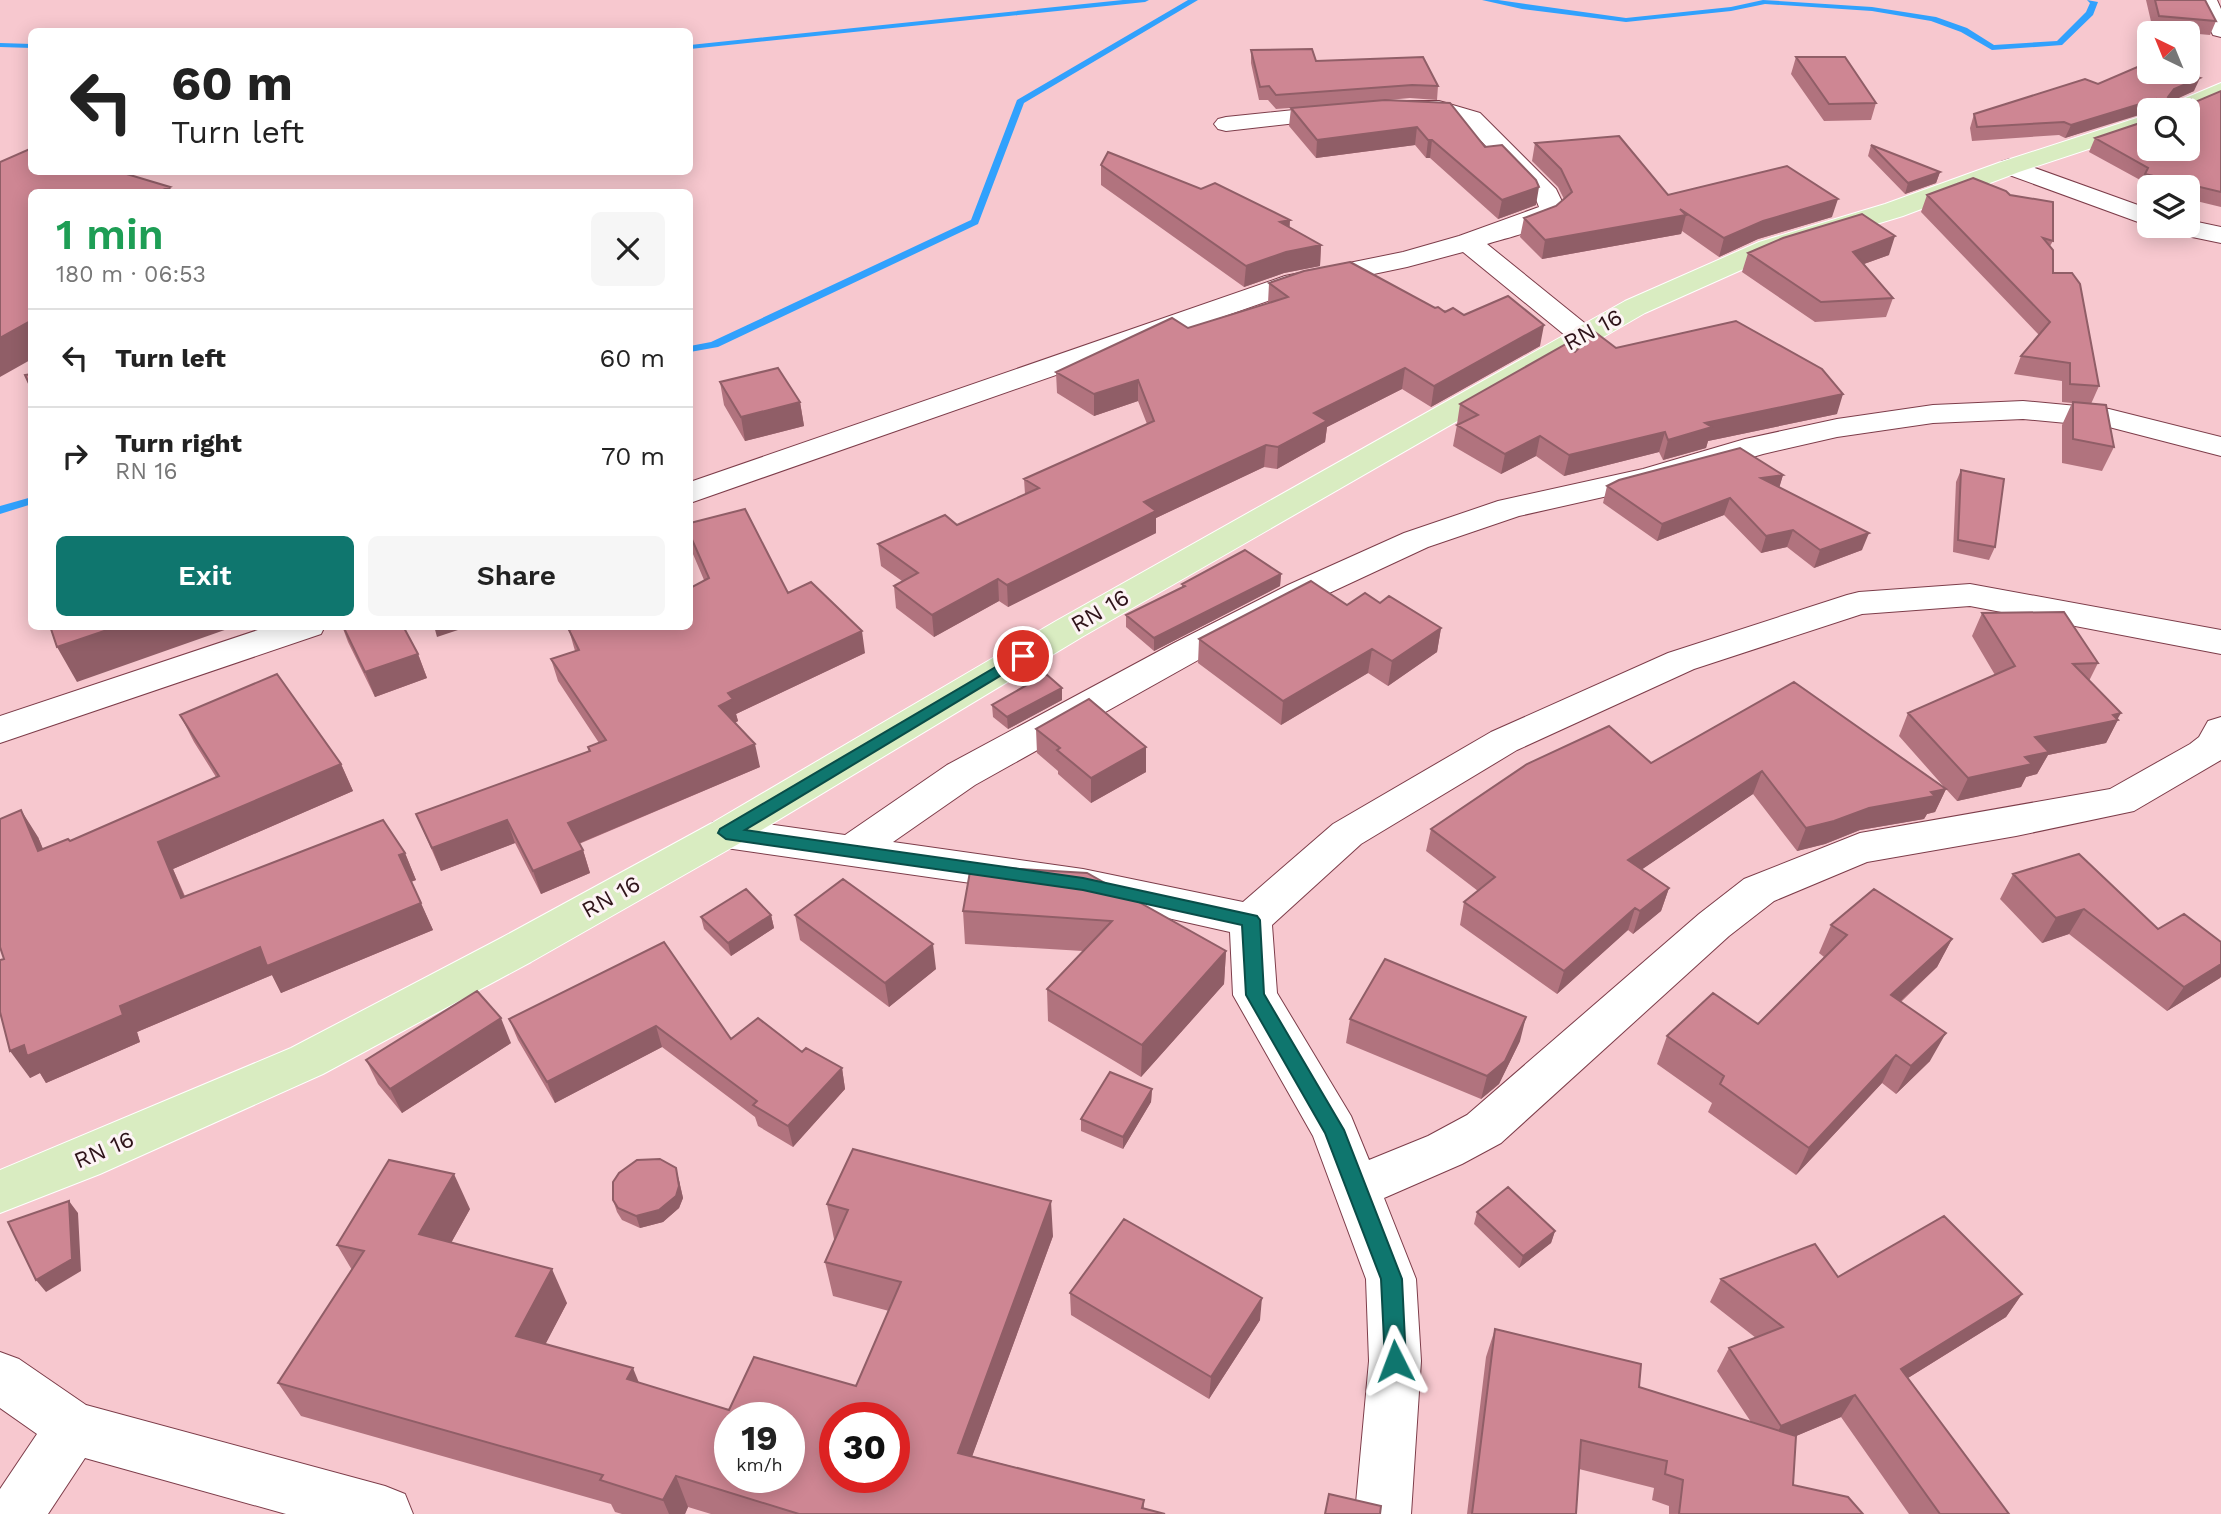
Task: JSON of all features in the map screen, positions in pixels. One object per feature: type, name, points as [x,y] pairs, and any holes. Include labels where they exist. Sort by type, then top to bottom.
[{"type":"main road","points":[[2200,100],[2221,90]]},
{"type":"main road","name":"RN 16","points":[[0,1192],[83,1159],[307,1061],[516,950],[726,833],[1069,629],[1635,307],[1768,248],[1894,210],[2010,167],[2137,125]]},
{"type":"street","points":[[2206,0],[2221,30]]},
{"type":"street","points":[[693,492],[1295,282],[1394,262],[1468,242],[1536,219],[1553,210],[1547,194],[1472,118],[1439,108],[1373,110],[1226,124]]},
{"type":"street","points":[[2010,167],[2137,214]]},
{"type":"street","points":[[2200,231],[2221,235]]},
{"type":"street","points":[[1468,242],[1582,335]]},
{"type":"street","points":[[851,851],[961,775],[1198,645],[1300,593],[1416,540],[1510,508],[1650,477],[1756,446],[1823,431],[1933,414],[2023,410],[2109,418],[2172,432],[2221,447]]},
{"type":"street","points":[[1251,920],[1347,834],[1504,741],[1681,662],[1859,603],[1970,595],[2221,642]]},
{"type":"street","points":[[0,730],[295,630]]},
{"type":"street","points":[[1356,1188],[1445,1150],[1483,1129],[1714,925],[1759,890],[1860,848],[2016,822],[2120,801],[2204,753],[2215,744],[2221,730]]},
{"type":"street","points":[[726,833],[1083,884],[1251,920]]},
{"type":"street","points":[[1251,920],[1255,995],[1334,1130],[1391,1279],[1395,1361],[1383,1514]]},
{"type":"street","points":[[0,1377],[73,1428],[385,1514]]},
{"type":"street","points":[[16,1514],[73,1428]]},
{"type":"building","points":[[2155,0],[2205,0],[2216,21],[2159,16]]},
{"type":"building","points":[[1312,49],[1316,61],[1423,57],[1438,86],[1412,85],[1276,95],[1269,86],[1260,87],[1251,50]]},
{"type":"building","points":[[1796,57],[1845,57],[1876,103],[1829,104]]},
{"type":"building","points":[[2137,67],[2137,84],[2186,84],[2174,89],[2170,98],[2137,98],[2137,105],[2071,125],[2064,122],[1977,127],[1974,114],[2085,79],[2098,84]]},
{"type":"building","points":[[2221,91],[2221,192],[2200,187],[2200,175],[2145,174],[2148,168],[2095,138],[2137,124],[2137,161],[2200,161],[2200,100]]},
{"type":"building","points":[[1385,100],[1450,103],[1485,147],[1502,145],[1536,180],[1539,187],[1502,200],[1432,140],[1428,140],[1417,127],[1317,140],[1291,108]]},
{"type":"building","points":[[1619,136],[1668,195],[1787,166],[1838,199],[1763,221],[1724,238],[1680,209],[1686,215],[1545,240],[1524,218],[1556,206],[1572,192],[1561,169],[1535,143]]},
{"type":"building","points":[[1871,145],[1940,172],[1908,183]]},
{"type":"building","points":[[28,150],[28,175],[130,175],[170,187],[28,189],[28,322],[0,338],[0,162]]},
{"type":"building","points":[[1108,152],[1201,189],[1215,183],[1290,220],[1280,222],[1321,245],[1286,252],[1246,266],[1101,165]]},
{"type":"building","points":[[1973,178],[2010,195],[2053,202],[2053,241],[2043,238],[2053,250],[2053,273],[2072,273],[2080,284],[2099,386],[2070,384],[2070,363],[2021,356],[2050,322],[1927,195]]},
{"type":"building","points":[[1862,214],[1895,236],[1853,252],[1893,298],[1821,302],[1748,253],[1783,238]]},
{"type":"building","points":[[1350,262],[1445,312],[1453,308],[1464,315],[1508,296],[1544,325],[1434,386],[1405,368],[1314,413],[1327,421],[1278,447],[1266,445],[1144,502],[1156,511],[1007,585],[998,579],[932,615],[894,586],[918,573],[878,544],[945,515],[957,525],[1039,488],[1024,479],[1154,421],[1138,380],[1094,394],[1056,372],[1172,318],[1188,328],[1288,297],[1269,283],[1304,271]]},
{"type":"building","points":[[1736,321],[1822,369],[1843,394],[1705,423],[1712,427],[1668,440],[1665,432],[1569,455],[1540,436],[1505,454],[1457,425],[1478,415],[1460,404],[1566,344],[1575,352],[1595,332],[1616,348]]},
{"type":"building","points":[[778,368],[800,402],[741,417],[720,382]]},
{"type":"building","points":[[2073,402],[2106,405],[2114,447],[2073,439]]},
{"type":"building","points":[[1740,448],[1783,475],[1761,478],[1869,533],[1820,550],[1793,530],[1766,536],[1730,498],[1662,524],[1607,486],[1619,480]]},
{"type":"building","points":[[1961,470],[2004,479],[1995,547],[1958,540]]},
{"type":"building","points":[[745,509],[788,593],[811,582],[862,631],[728,693],[733,699],[719,706],[755,744],[568,823],[583,850],[533,871],[507,820],[432,848],[416,814],[590,751],[588,747],[606,740],[551,659],[579,650],[569,630],[693,630],[693,586],[709,578],[693,542],[693,522]]},
{"type":"building","points":[[1245,550],[1281,574],[1154,638],[1126,615],[1185,586],[1182,584]]},
{"type":"building","points":[[1311,581],[1347,605],[1365,593],[1380,603],[1389,596],[1441,628],[1392,661],[1372,649],[1283,701],[1199,639]]},
{"type":"building","points":[[2064,612],[2098,663],[2073,664],[2121,713],[2113,715],[2118,720],[2035,737],[2049,752],[2025,757],[2032,764],[1968,778],[1908,713],[2015,666],[1982,613]]},
{"type":"building","points":[[51,630],[107,630],[57,647]]},
{"type":"building","points":[[345,630],[405,630],[418,654],[365,672]]},
{"type":"building","points":[[277,674],[341,764],[158,842],[181,898],[383,820],[405,853],[399,855],[421,903],[267,966],[260,947],[120,1006],[123,1015],[27,1056],[24,1045],[10,1051],[0,1012],[0,960],[4,959],[0,947],[0,819],[21,810],[38,851],[68,839],[70,841],[219,776],[180,715]]},
{"type":"building","points":[[1046,674],[1062,688],[1007,717],[992,705]]},
{"type":"building","points":[[1794,682],[1946,789],[1931,792],[1935,796],[1869,808],[1806,828],[1762,771],[1628,860],[1669,888],[1640,911],[1635,908],[1564,971],[1464,902],[1495,877],[1431,829],[1527,764],[1609,726],[1651,763]]},
{"type":"building","points":[[1089,699],[1146,747],[1091,778],[1036,729]]},
{"type":"building","points":[[2079,854],[2158,929],[2184,914],[2221,942],[2221,964],[2184,987],[2084,909],[2056,918],[2013,874]]},
{"type":"building","points":[[971,866],[1087,873],[1226,951],[1142,1045],[1047,989],[1112,921],[963,911]]},
{"type":"building","points":[[843,879],[933,944],[885,983],[795,915]]},
{"type":"building","points":[[746,889],[771,915],[728,943],[701,917]]},
{"type":"building","points":[[1874,889],[1952,939],[1891,995],[1946,1033],[1911,1066],[1896,1055],[1809,1148],[1720,1084],[1724,1076],[1667,1036],[1713,993],[1758,1024],[1847,935],[1831,925]]},
{"type":"building","points":[[664,942],[731,1039],[758,1018],[802,1052],[806,1048],[842,1068],[788,1126],[753,1105],[757,1101],[656,1026],[547,1082],[509,1019]]},
{"type":"building","points":[[1385,959],[1526,1017],[1505,1061],[1487,1076],[1350,1019]]},
{"type":"building","points":[[477,991],[501,1018],[390,1089],[366,1060]]},
{"type":"building","points":[[1110,1072],[1152,1089],[1123,1137],[1081,1119]]},
{"type":"building","points":[[853,1149],[1051,1201],[958,1453],[1144,1500],[1142,1508],[1165,1514],[799,1514],[731,1493],[805,1493],[805,1402],[733,1402],[754,1357],[856,1386],[901,1282],[825,1262],[848,1210],[827,1204]]},
{"type":"building","points":[[660,1159],[676,1168],[679,1186],[676,1196],[659,1210],[636,1216],[618,1208],[613,1200],[613,1182],[619,1173],[637,1160]]},
{"type":"building","points":[[389,1160],[454,1174],[419,1234],[552,1269],[516,1336],[633,1368],[627,1379],[714,1405],[714,1488],[676,1476],[663,1500],[600,1480],[603,1475],[278,1383],[364,1251],[337,1245]]},
{"type":"building","points":[[1508,1187],[1555,1231],[1523,1256],[1477,1212]]},
{"type":"building","points":[[69,1201],[72,1259],[36,1280],[8,1222]]},
{"type":"building","points":[[1944,1216],[2022,1294],[1901,1369],[2009,1514],[1940,1514],[1855,1395],[1781,1426],[1729,1348],[1783,1327],[1721,1279],[1815,1244],[1838,1277]]},
{"type":"building","points":[[1124,1219],[1262,1298],[1211,1377],[1070,1293]]},
{"type":"building","points":[[1495,1329],[1641,1364],[1639,1387],[1796,1436],[1793,1485],[1848,1497],[1863,1514],[1679,1514],[1683,1480],[1665,1474],[1667,1461],[1581,1440],[1576,1514],[1472,1514]]},
{"type":"building","points":[[1329,1494],[1381,1506],[1380,1514],[1325,1514]]},
{"type":"waterway","points":[[693,47],[1145,0]]},
{"type":"waterway","points":[[693,348],[714,345],[975,222],[1020,102],[1194,0]]},
{"type":"waterway","points":[[1486,0],[1626,20],[1731,9],[1765,2],[1872,9],[1933,19],[1964,30],[1992,48],[2059,43],[2090,13],[2094,2],[2091,0]]},
{"type":"waterway","points":[[0,45],[28,46]]},
{"type":"waterway","points":[[0,510],[28,501]]},
{"type":"route","points":[[1023,656],[726,833],[1083,884],[1251,920],[1255,995],[1334,1130],[1391,1279],[1395,1361]]}]
